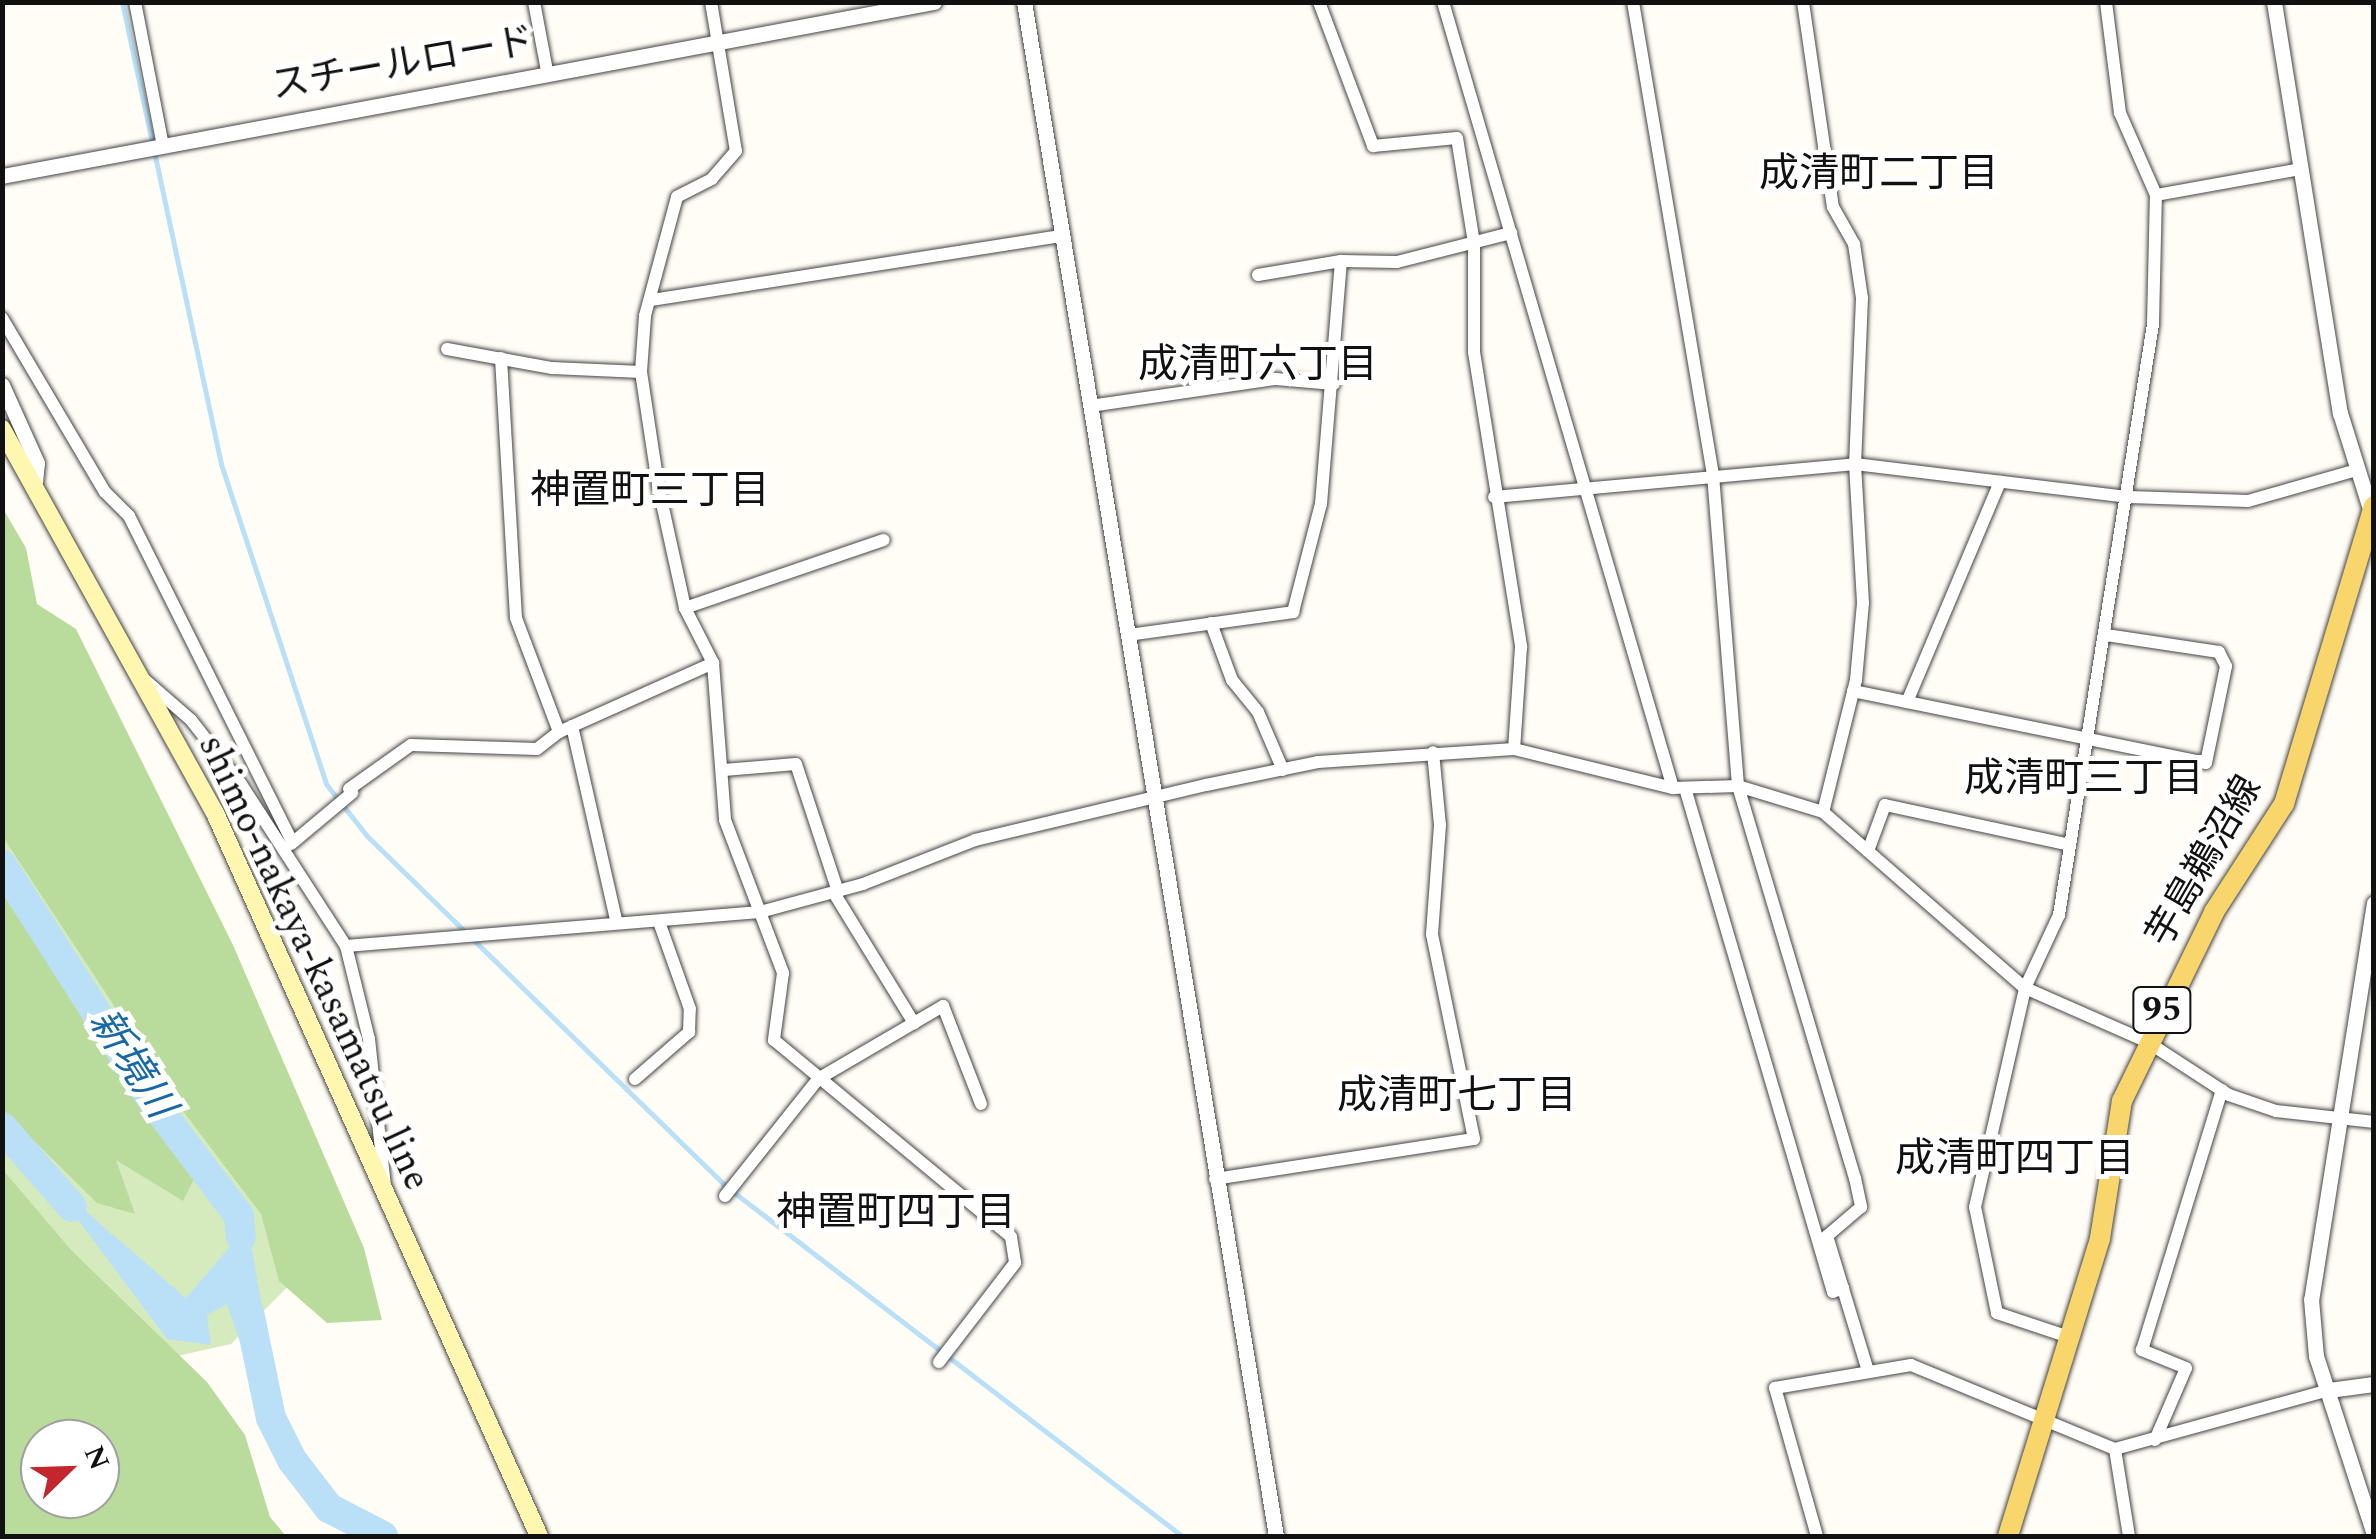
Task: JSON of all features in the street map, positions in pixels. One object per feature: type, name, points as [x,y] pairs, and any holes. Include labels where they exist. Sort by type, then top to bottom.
[{"type":"main road","name":"shimo-nakaya-kasamatsu line","points":[[2,429],[34,480],[215,813],[539,1536]]},
{"type":"main road","name":"芋島鵜沼線","points":[[2008,1536],[2100,1238],[2115,1123],[2146,1041],[2284,804],[2373,512]]},
{"type":"street","points":[[135,2],[163,146]]},
{"type":"street","points":[[534,2],[547,72]]},
{"type":"street","points":[[711,2],[736,151],[712,179],[678,197],[652,300],[641,372],[685,608],[713,663],[725,820],[786,991],[774,1040],[1010,1237],[1015,1263],[939,1361]]},
{"type":"street","name":"スチールロード","points":[[2,176],[934,2]]},
{"type":"street","points":[[1024,2],[1276,1536]]},
{"type":"street","points":[[1319,2],[1372,146],[1457,138],[1474,243],[1474,352],[1494,497],[1521,647],[1514,749]]},
{"type":"street","points":[[1443,2],[1587,489],[1833,1292],[1843,1288]]},
{"type":"street","points":[[1633,2],[1713,475],[1738,786],[1856,1178],[1861,1207],[1828,1236],[1868,1371]]},
{"type":"street","points":[[1803,2],[1834,208],[1854,244],[1862,298],[1855,464],[1863,602],[1854,691],[1823,812]]},
{"type":"street","points":[[2068,1338],[1998,1313],[1975,1207],[2025,988],[2058,914],[2130,497],[2153,324],[2156,195],[2120,113],[2106,2]]},
{"type":"street","points":[[2274,2],[2340,413],[2366,471],[2373,512]]},
{"type":"street","points":[[2156,195],[2300,169]]},
{"type":"street","points":[[1258,275],[1341,261],[1396,262],[1511,233]]},
{"type":"street","points":[[652,300],[1062,236]]},
{"type":"street","points":[[1128,635],[1293,612],[1321,504],[1334,384],[1341,261]]},
{"type":"street","points":[[2,318],[148,550],[186,619],[187,645],[290,840],[294,872]]},
{"type":"street","points":[[447,349],[641,372]]},
{"type":"street","points":[[501,358],[516,618],[565,730],[616,920]]},
{"type":"street","points":[[1090,406],[1276,379],[1334,384]]},
{"type":"street","points":[[2,386],[37,464],[34,480]]},
{"type":"street","points":[[1494,497],[1855,464],[2130,497],[2248,501],[2366,471]]},
{"type":"street","points":[[1907,702],[2000,482]]},
{"type":"street","points":[[685,608],[884,540]]},
{"type":"street","points":[[1212,623],[1232,680],[1258,712],[1283,770]]},
{"type":"street","points":[[1854,691],[2206,763],[2226,666],[2219,652],[2106,635]]},
{"type":"street","points":[[290,840],[411,745],[538,748],[565,730],[713,663]]},
{"type":"street","points":[[142,678],[190,720],[242,784],[294,872],[346,946],[369,1039],[384,1194]]},
{"type":"street","points":[[346,946],[463,940],[616,920],[660,922],[760,912],[836,892],[975,840],[1283,770],[1434,752],[1514,749],[1679,788],[1738,786],[1823,812],[2025,988],[2146,1041],[2222,1090],[2276,1111],[2374,1122]]},
{"type":"street","points":[[1215,1179],[1474,1139],[1432,934],[1440,826],[1434,752]]},
{"type":"street","points":[[724,770],[796,764],[836,892],[914,1023]]},
{"type":"street","points":[[1868,851],[1885,804],[2070,845]]},
{"type":"street","points":[[2374,903],[2310,1299],[2316,1356],[2374,1535]]},
{"type":"street","points":[[635,1080],[688,1032],[690,1009],[660,922]]},
{"type":"street","points":[[725,1196],[818,1079],[943,1006],[981,1104]]},
{"type":"street","points":[[2155,1440],[2186,1368],[2142,1350],[2222,1090]]},
{"type":"street","points":[[1817,1536],[1775,1388],[1911,1365],[2040,1423],[2115,1449],[2329,1390],[2374,1384]]},
{"type":"street","points":[[2115,1449],[2129,1536]]},
{"type":"green space","points":[[2,507],[26,548],[37,604],[76,629],[233,945],[364,1248],[382,1320],[327,1323],[279,1281],[261,1214],[186,1115],[3,837]]},
{"type":"green space","points":[[2,774],[312,1262],[231,1344],[177,1356],[3,1215]]},
{"type":"green space","points":[[3,881],[88,1028],[195,1177],[183,1201],[116,1160],[135,1214],[97,1203],[3,1110]]},
{"type":"green space","points":[[3,1170],[72,1251],[207,1382],[245,1435],[270,1517],[286,1536],[3,1536]]},
{"type":"water","points":[[46,1177],[186,1298],[234,1242],[219,1206],[242,1192],[269,1347],[244,1354],[227,1304],[207,1315],[211,1345],[167,1339]]},
{"type":"waterway","points":[[122,2],[221,464],[326,784],[367,836],[723,1184],[1182,1536]]},
{"type":"waterway","name":"新境川","points":[[2,865],[154,1103],[239,1216],[241,1237]]},
{"type":"waterway","name":"新境川","points":[[2,1127],[72,1207]]},
{"type":"waterway","name":"新境川","points":[[249,1312],[271,1418],[292,1460],[329,1508],[383,1536]]},
{"type":"district","name":"成清町二丁目","points":[[1879,175]]},
{"type":"district","name":"成清町六丁目","points":[[1258,366]]},
{"type":"district","name":"神置町三丁目","points":[[650,492]]},
{"type":"district","name":"成清町三丁目","points":[[2084,780]]},
{"type":"district","name":"成清町七丁目","points":[[1457,1097]]},
{"type":"district","name":"成清町四丁目","points":[[2015,1160]]},
{"type":"district","name":"神置町四丁目","points":[[896,1214]]}]
